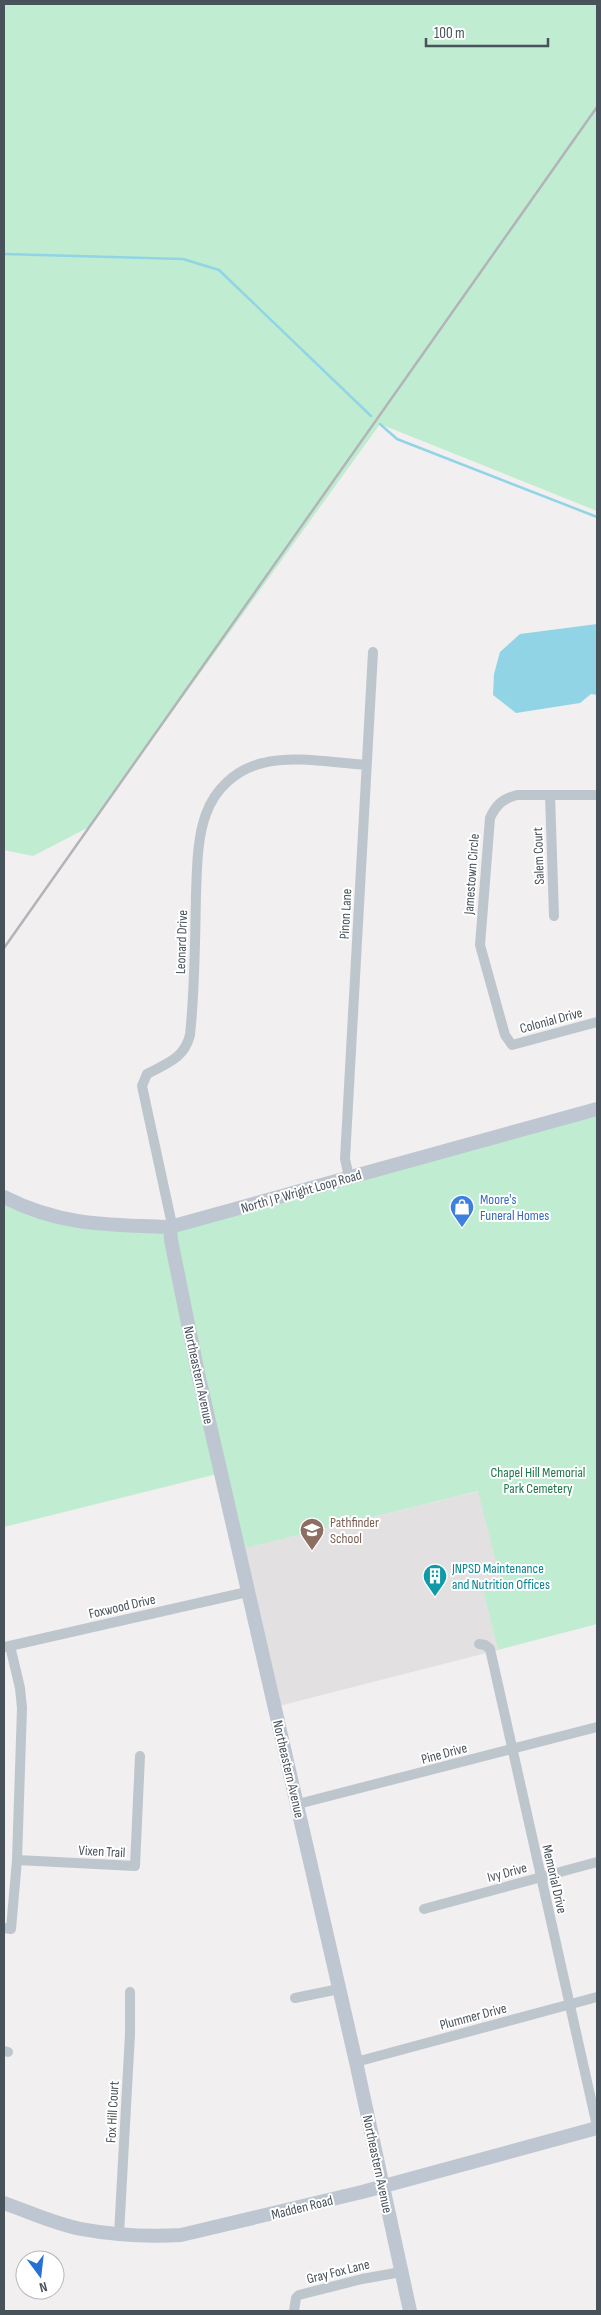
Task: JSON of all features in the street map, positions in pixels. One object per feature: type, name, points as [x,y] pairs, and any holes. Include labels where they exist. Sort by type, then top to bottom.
[{"type":"street","name":"Pinon Lane","points":[[349,1177],[345,1159],[373,652]]},
{"type":"street","name":"Leonard Drive","points":[[170,1227],[171,1220],[142,1086],[147,1074],[170,1064],[184,1051],[190,1035],[197,872],[206,813],[216,795],[230,779],[241,771],[262,763],[289,760],[366,765]]},
{"type":"street","name":"Jamestown Circle","points":[[512,1045],[505,1035],[480,945],[490,818],[495,807],[505,798],[517,795],[597,794]]},
{"type":"street","name":"Salem Court","points":[[550,795],[554,916]]},
{"type":"street","name":"Colonial Drive","points":[[512,1045],[597,1022]]},
{"type":"street","name":"North J P Wright Loop Road","points":[[4,1197],[38,1212],[78,1222],[104,1226],[170,1227],[597,1109]]},
{"type":"street","name":"Northeastern Avenue","points":[[170,1227],[196,1363],[247,1592],[298,1804],[410,2311]]},
{"type":"street","name":"Foxwood Drive","points":[[7,1646],[247,1592]]},
{"type":"street","name":"Memorial Drive","points":[[479,1644],[485,1644],[490,1649],[597,2127]]},
{"type":"street","points":[[4,1928],[11,1929],[17,1860],[22,1708],[20,1688],[7,1646]]},
{"type":"street","name":"Pine Drive","points":[[298,1804],[597,1727]]},
{"type":"street","name":"Vixen Trail","points":[[17,1860],[135,1866],[140,1756]]},
{"type":"street","name":"Ivy Drive","points":[[424,1909],[597,1862]]},
{"type":"street","points":[[295,1998],[339,1989]]},
{"type":"street","name":"Fox Hill Court","points":[[119,2234],[130,2034],[130,1992]]},
{"type":"street","name":"Plummer Drive","points":[[356,2062],[597,1997]]},
{"type":"street","name":"Madden Road","points":[[4,2203],[80,2229],[119,2234],[161,2236],[202,2231],[383,2186],[597,2127]]},
{"type":"street","name":"Gray Fox Lane","points":[[294,2311],[296,2298],[299,2295],[362,2279],[401,2272]]},
{"type":"shaded area","points":[[479,1491],[502,1586],[483,1590],[498,1650],[275,1707],[238,1550]]},
{"type":"green space","points":[[4,4],[597,4],[597,511],[380,424],[89,827],[33,856],[4,850]]},
{"type":"green space","name":"Chapel Hill Memorial Park Cemetery","points":[[597,1109],[597,1624],[498,1650],[483,1590],[502,1585],[478,1491],[238,1550],[221,1473],[4,1527],[4,1197],[38,1212],[150,1227]]},
{"type":"water","points":[[597,624],[597,695],[591,694],[580,703],[516,713],[493,695],[494,674],[500,652],[520,634]]},
{"type":"waterway","points":[[4,254],[183,259],[219,270],[371,416]]},
{"type":"waterway","points":[[380,424],[397,439],[597,517]]},
{"type":"railway","points":[[4,948],[597,107]]},
{"type":"place","name":"Moore's Funeral Homes","points":[[462,1228]]},
{"type":"place","name":"Pathfinder School","points":[[312,1551]]},
{"type":"place","name":"JNPSD Maintenance and Nutrition Offices","points":[[435,1597]]}]
